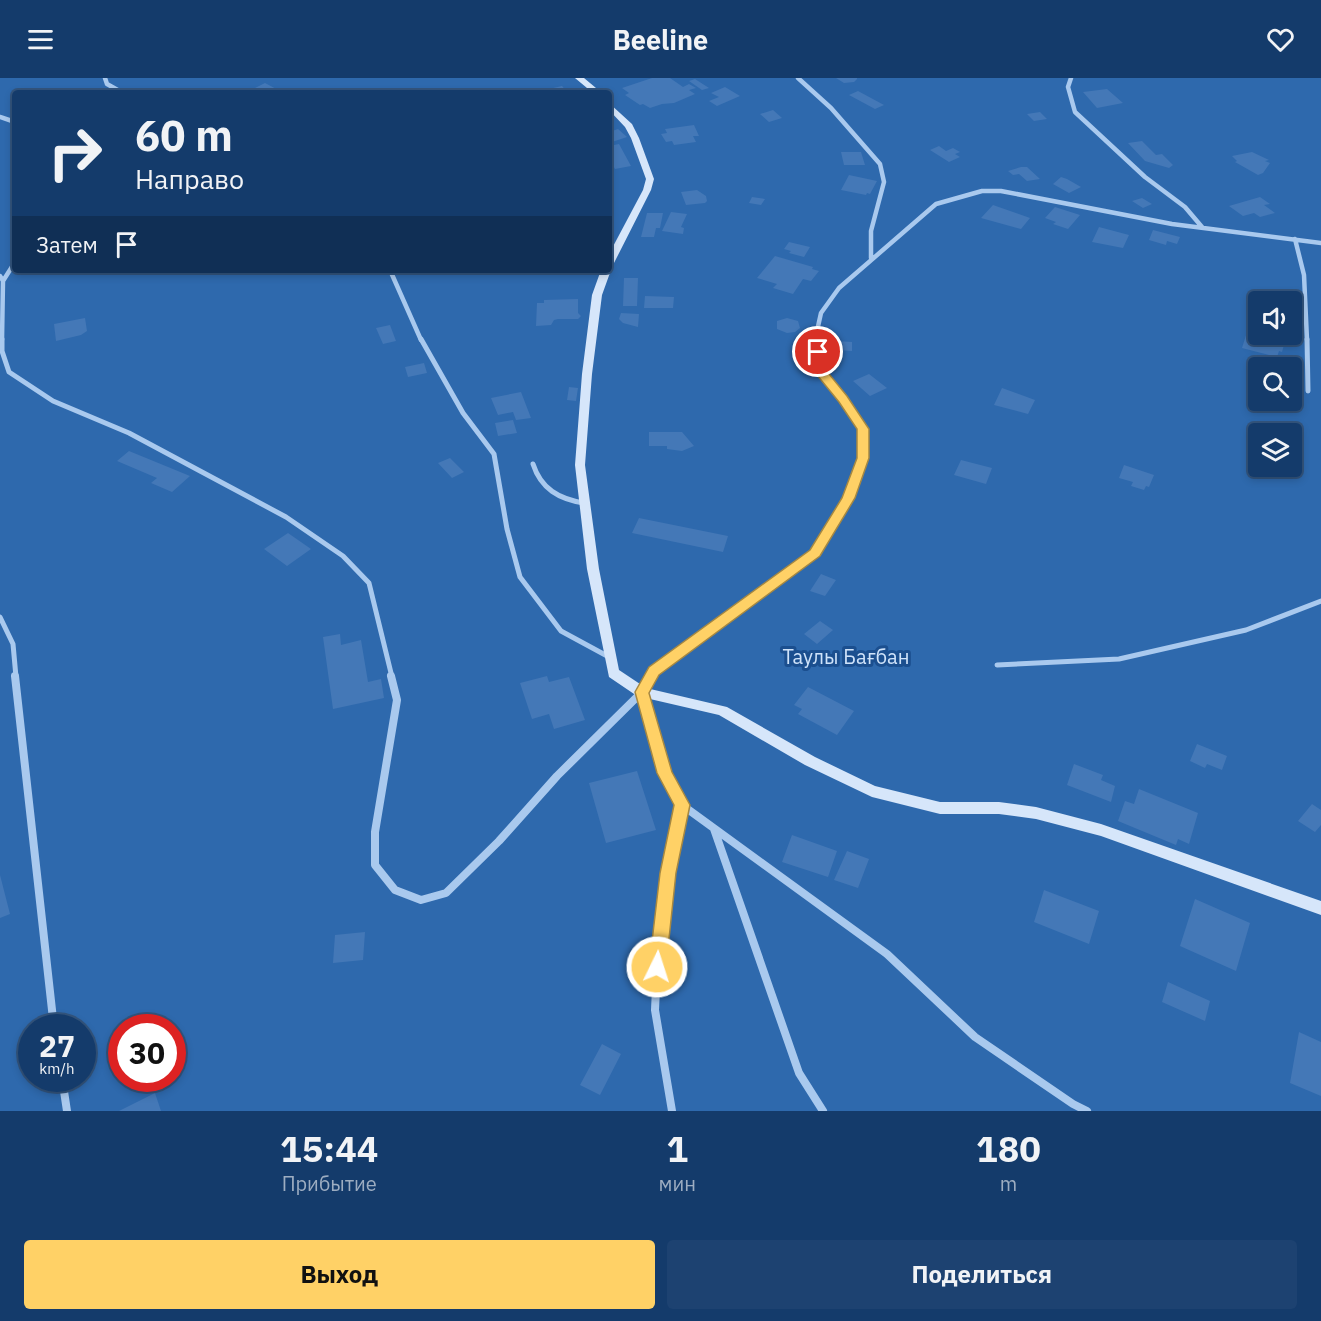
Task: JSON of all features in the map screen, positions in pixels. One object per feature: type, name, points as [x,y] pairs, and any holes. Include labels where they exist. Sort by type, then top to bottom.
[{"type":"street","points":[[105,78],[107,84],[118,90]]},
{"type":"street","points":[[579,78],[594,90]]},
{"type":"street","points":[[798,78],[831,108],[880,164],[884,182],[871,231],[871,258]]},
{"type":"street","points":[[1071,78],[1068,87],[1075,112],[1144,177],[1185,207],[1202,227]]},
{"type":"street","points":[[612,108],[629,126],[650,179],[647,190],[612,257]]},
{"type":"street","points":[[12,265],[1,278],[2,351],[9,372],[53,401],[129,433],[286,517],[343,556],[369,583],[398,700],[375,832],[375,865],[395,890],[421,900],[446,893],[499,841],[557,776],[642,692],[654,671],[815,553],[848,498],[863,458],[863,429],[823,375],[815,339],[821,313],[838,288],[936,204],[982,191],[1001,191],[1172,224],[1321,243]]},
{"type":"street","points":[[1295,239],[1304,263],[1311,374],[1308,391]]},
{"type":"street","points":[[391,273],[424,346],[463,413],[494,454],[507,529],[520,577],[561,631],[609,657]]},
{"type":"street","points":[[605,273],[597,295],[587,374],[580,465],[584,503],[613,673],[642,692],[722,711],[810,762],[872,791],[940,808],[1036,813],[1079,824],[1321,908]]},
{"type":"street","points":[[533,464],[536,476],[544,486],[563,499],[584,503]]},
{"type":"street","points":[[997,665],[1119,659],[1246,630],[1321,601]]},
{"type":"street","points":[[1,622],[14,644],[19,724],[52,1014]]},
{"type":"street","points":[[642,692],[665,773],[682,805],[887,954],[975,1037],[1087,1111]]},
{"type":"street","points":[[672,1111],[655,1010],[658,946],[668,873],[682,805]]},
{"type":"street","points":[[714,829],[799,1073],[823,1111]]},
{"type":"street","points":[[64,1092],[67,1111]]},
{"type":"green space","name":"Таулы Бағбан","points":[[0,78],[1321,78],[1321,1111],[0,1111]]},
{"type":"building","points":[[652,78],[670,78],[683,87],[689,84],[696,88],[689,90],[695,94],[674,103],[650,108],[643,104],[640,105],[625,95],[629,93],[622,88]]},
{"type":"building","points":[[836,78],[857,79],[854,82],[844,83]]},
{"type":"building","points":[[695,79],[709,88],[702,90],[689,81]]},
{"type":"building","points":[[265,83],[278,90],[259,90],[255,88]]},
{"type":"building","points":[[562,86],[565,90],[545,90]]},
{"type":"building","points":[[725,87],[740,96],[717,106],[709,101],[719,97],[711,93]]},
{"type":"building","points":[[1107,89],[1123,103],[1097,108],[1083,92]]},
{"type":"building","points":[[858,91],[884,105],[875,109],[849,95]]},
{"type":"building","points":[[773,110],[782,118],[769,122],[760,114]]},
{"type":"building","points":[[1040,112],[1047,119],[1034,121],[1027,114]]},
{"type":"building","points":[[694,125],[699,136],[693,136],[696,142],[674,145],[672,141],[666,142],[661,134],[667,133],[665,129]]},
{"type":"building","points":[[618,129],[627,137],[612,142],[612,131]]},
{"type":"building","points":[[1142,141],[1156,155],[1162,154],[1173,165],[1169,168],[1145,161],[1128,143]]},
{"type":"building","points":[[619,144],[631,166],[615,169],[612,164],[612,145]]},
{"type":"building","points":[[939,146],[946,151],[953,148],[960,152],[955,154],[960,157],[949,162],[930,150]]},
{"type":"building","points":[[841,152],[861,152],[865,165],[844,165]]},
{"type":"building","points":[[1252,152],[1269,160],[1265,161],[1270,163],[1263,173],[1258,175],[1235,162],[1237,161],[1232,156]]},
{"type":"building","points":[[1027,167],[1040,179],[1027,181],[1019,174],[1013,175],[1008,171]]},
{"type":"building","points":[[849,175],[877,181],[870,194],[866,195],[841,190]]},
{"type":"building","points":[[1061,177],[1081,187],[1069,193],[1053,184]]},
{"type":"building","points":[[697,190],[706,196],[707,201],[686,205],[681,192]]},
{"type":"building","points":[[752,197],[765,199],[761,205],[749,203]]},
{"type":"building","points":[[1260,197],[1270,204],[1264,205],[1275,213],[1260,217],[1254,213],[1243,216],[1229,206]]},
{"type":"building","points":[[1142,198],[1152,204],[1143,208],[1132,201]]},
{"type":"building","points":[[993,205],[1030,218],[1021,229],[981,218]]},
{"type":"building","points":[[1055,207],[1080,215],[1068,229],[1053,224],[1056,222],[1045,218]]},
{"type":"building","points":[[671,212],[687,214],[681,227],[684,228],[683,234],[662,231]]},
{"type":"building","points":[[647,213],[663,213],[660,228],[656,228],[654,237],[641,237]]},
{"type":"building","points":[[1099,227],[1129,235],[1123,248],[1092,242]]},
{"type":"building","points":[[1153,230],[1180,237],[1177,244],[1167,241],[1166,245],[1149,240]]},
{"type":"building","points":[[789,242],[810,247],[804,257],[789,253],[791,251],[784,249]]},
{"type":"building","points":[[775,256],[813,267],[812,269],[819,271],[811,281],[803,279],[793,294],[773,288],[777,284],[757,278]]},
{"type":"building","points":[[624,278],[638,278],[637,306],[623,306]]},
{"type":"building","points":[[645,296],[674,297],[673,308],[644,308]]},
{"type":"building","points":[[578,299],[578,313],[581,316],[578,319],[558,319],[554,320],[551,325],[536,326],[537,303],[544,303],[544,300]]},
{"type":"building","points":[[621,313],[639,314],[638,327],[623,323],[619,319]]},
{"type":"building","points":[[85,318],[87,331],[81,335],[56,341],[54,324]]},
{"type":"building","points":[[787,318],[798,321],[800,328],[795,332],[787,333],[777,329],[777,321]]},
{"type":"building","points":[[390,325],[396,341],[383,344],[376,328]]},
{"type":"building","points":[[1247,332],[1248,345],[1284,345],[1277,357],[1242,348]]},
{"type":"building","points":[[837,341],[852,342],[852,351],[837,350]]},
{"type":"building","points":[[424,363],[427,373],[408,377],[405,367]]},
{"type":"building","points":[[869,374],[887,388],[870,396],[853,381]]},
{"type":"building","points":[[569,387],[578,388],[576,401],[567,400]]},
{"type":"building","points":[[1002,388],[1035,400],[1028,414],[994,405]]},
{"type":"building","points":[[521,392],[531,418],[516,420],[513,412],[498,415],[491,398]]},
{"type":"building","points":[[513,420],[517,433],[498,436],[495,423]]},
{"type":"building","points":[[649,432],[682,432],[694,446],[682,451],[667,449],[667,446],[649,446]]},
{"type":"building","points":[[129,451],[190,476],[172,492],[151,483],[157,478],[117,461]]},
{"type":"building","points":[[450,458],[464,472],[452,478],[438,463]]},
{"type":"building","points":[[961,460],[992,468],[986,484],[954,475]]},
{"type":"building","points":[[1124,465],[1154,475],[1149,487],[1146,486],[1144,490],[1131,486],[1133,482],[1119,478]]},
{"type":"building","points":[[639,518],[728,536],[723,552],[632,533]]},
{"type":"building","points":[[288,533],[311,549],[287,566],[264,549]]},
{"type":"building","points":[[821,574],[836,580],[825,596],[810,591]]},
{"type":"building","points":[[820,621],[833,630],[817,644],[804,634]]},
{"type":"building","points":[[340,634],[341,645],[361,640],[368,682],[381,679],[384,698],[333,709],[323,637]]},
{"type":"building","points":[[547,676],[549,682],[569,677],[585,720],[554,729],[549,714],[532,719],[520,683]]},
{"type":"building","points":[[808,687],[854,711],[837,735],[798,714],[802,709],[794,705]]},
{"type":"building","points":[[1197,744],[1227,756],[1222,770],[1207,764],[1205,768],[1190,761]]},
{"type":"building","points":[[1074,764],[1103,775],[1101,780],[1115,786],[1111,802],[1067,785]]},
{"type":"building","points":[[637,771],[656,830],[606,843],[589,783]]},
{"type":"building","points":[[1139,789],[1198,813],[1189,844],[1178,839],[1176,845],[1118,821],[1125,801],[1134,804]]},
{"type":"building","points":[[1312,804],[1321,810],[1321,825],[1315,832],[1298,821]]},
{"type":"building","points":[[792,835],[837,851],[828,877],[782,862]]},
{"type":"building","points":[[847,851],[869,859],[858,888],[834,880]]},
{"type":"building","points":[[0,875],[10,914],[0,918]]},
{"type":"building","points":[[1044,890],[1099,911],[1089,944],[1034,922]]},
{"type":"building","points":[[1195,899],[1250,923],[1236,971],[1180,946]]},
{"type":"building","points":[[365,932],[363,960],[333,963],[335,935]]},
{"type":"building","points":[[1168,982],[1210,1001],[1205,1021],[1162,1002]]},
{"type":"building","points":[[1299,1032],[1321,1042],[1321,1096],[1290,1083]]},
{"type":"building","points":[[602,1044],[621,1054],[600,1095],[580,1085]]},
{"type":"building","points":[[155,1093],[161,1111],[119,1111]]},
{"type":"route","points":[[657,967],[668,873],[682,805],[665,773],[642,692],[654,671],[815,553],[848,498],[863,458],[863,429],[823,375],[818,352]]}]
